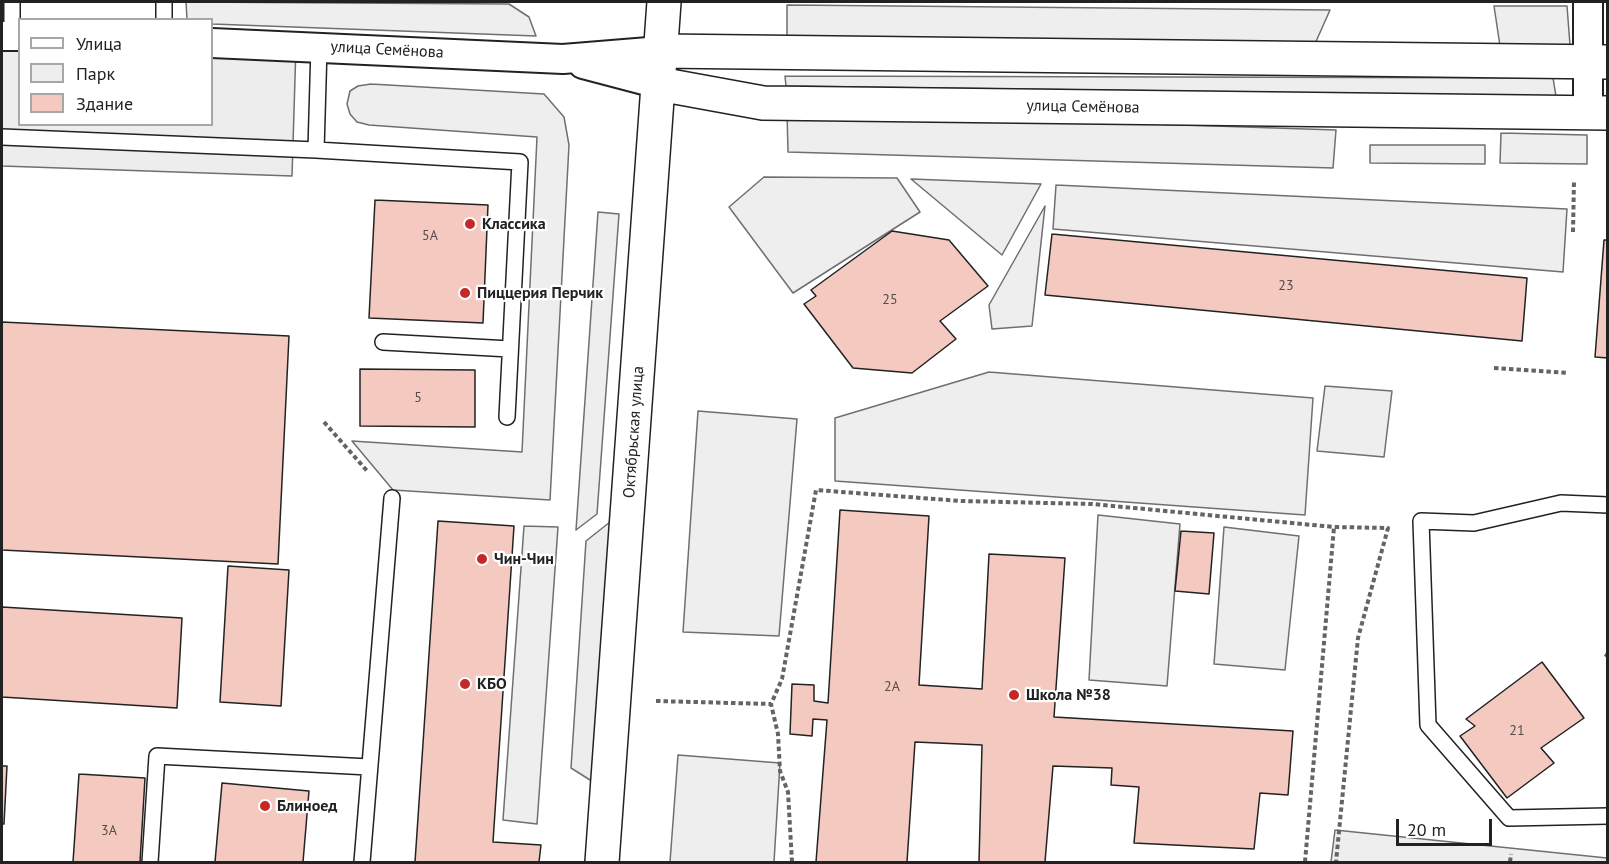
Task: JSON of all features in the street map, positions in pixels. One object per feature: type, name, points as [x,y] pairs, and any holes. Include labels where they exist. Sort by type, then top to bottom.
[{"type":"street","name":"Октябрьская улица","points":[[602,862],[664,2]]},
{"type":"street","points":[[1588,2],[1597,62],[1598,113]]},
{"type":"street","name":"улица Семёнова","points":[[213,43],[319,46],[563,59],[661,51],[1597,62]]},
{"type":"street","name":"улица Семёнова","points":[[563,59],[659,84],[763,103],[1598,113]]},
{"type":"lane","points":[[11,36],[12,2]]},
{"type":"lane","points":[[164,2],[164,18]]},
{"type":"lane","points":[[316,150],[319,46]]},
{"type":"lane","points":[[2,137],[316,150],[520,162],[507,417]]},
{"type":"lane","points":[[383,342],[510,349]]},
{"type":"lane","points":[[362,862],[392,498]]},
{"type":"lane","points":[[1608,506],[1561,503],[1473,523],[1421,521],[1428,725],[1509,818],[1608,816]]},
{"type":"lane","points":[[150,862],[157,756],[369,767]]},
{"type":"path","points":[[1573,232],[1574,180]]},
{"type":"path","points":[[1494,368],[1568,373]]},
{"type":"path","points":[[324,422],[368,472]]},
{"type":"path","points":[[792,862],[788,792],[780,771],[778,734],[771,704],[782,679],[816,490],[961,501],[1092,504],[1334,527],[1388,528],[1359,638],[1336,862]]},
{"type":"path","points":[[1305,862],[1334,527]]},
{"type":"path","points":[[656,701],[771,704]]},
{"type":"path","points":[[1510,862],[1511,854]]},
{"type":"green space","points":[[186,2],[509,4],[529,17],[536,36],[213,24],[213,18],[187,18]]},
{"type":"green space","points":[[787,5],[1330,10],[1310,55],[787,37]]},
{"type":"green space","points":[[1494,6],[1567,6],[1570,45],[1500,46]]},
{"type":"green space","points":[[785,76],[1553,78],[1556,96],[786,86]]},
{"type":"green space","points":[[371,84],[544,94],[564,117],[569,145],[550,500],[393,490],[352,441],[522,452],[537,137],[369,125],[357,122],[350,114],[347,104],[350,91],[358,86]]},
{"type":"green space","points":[[787,112],[1336,130],[1333,168],[788,152]]},
{"type":"green space","points":[[1501,133],[1587,135],[1587,164],[1500,163]]},
{"type":"green space","points":[[1370,145],[1485,145],[1485,164],[1370,163]]},
{"type":"green space","points":[[764,177],[897,178],[920,212],[793,293],[729,207]]},
{"type":"green space","points":[[911,179],[1041,184],[1002,255]]},
{"type":"green space","points":[[1056,185],[1567,209],[1563,272],[1053,229]]},
{"type":"green space","points":[[1045,206],[1032,326],[992,329],[989,305]]},
{"type":"green space","points":[[598,212],[619,214],[597,514],[576,530]]},
{"type":"green space","points":[[989,372],[1313,398],[1305,515],[835,481],[835,418]]},
{"type":"green space","points":[[1325,386],[1392,391],[1384,457],[1317,451]]},
{"type":"green space","points":[[698,411],[797,419],[779,636],[683,632]]},
{"type":"green space","points":[[1098,515],[1180,524],[1167,686],[1089,680]]},
{"type":"green space","points":[[524,526],[558,527],[537,824],[503,820]]},
{"type":"green space","points":[[1224,527],[1299,536],[1285,670],[1214,664]]},
{"type":"green space","points":[[678,755],[780,763],[774,862],[670,862]]},
{"type":"green space","points":[[1335,830],[1607,858],[1607,862],[1331,862]]},
{"type":"shaded area","points":[[2,36],[18,36],[18,126],[213,126],[213,43],[296,46],[292,176],[2,166]]},
{"type":"shaded area","points":[[615,518],[598,785],[571,768],[586,541]]},
{"type":"building","points":[[375,200],[488,205],[483,323],[369,318]]},
{"type":"building","points":[[892,231],[949,240],[988,286],[940,321],[956,339],[912,373],[853,368],[804,304],[816,296],[811,290]]},
{"type":"building","points":[[1052,234],[1527,278],[1522,341],[1045,295]]},
{"type":"building","points":[[1604,240],[1608,240],[1608,358],[1595,357]]},
{"type":"building","points":[[2,322],[289,336],[278,564],[2,550]]},
{"type":"building","points":[[360,369],[475,370],[475,427],[360,426]]},
{"type":"building","points":[[840,510],[929,516],[919,685],[982,689],[989,554],[1065,558],[1054,717],[1293,731],[1288,795],[1260,793],[1254,849],[1134,843],[1139,787],[1111,785],[1112,768],[1053,766],[1045,862],[979,862],[982,745],[915,742],[907,862],[816,862],[827,720],[813,719],[812,736],[790,734],[792,684],[814,685],[814,701],[828,703]]},
{"type":"building","name":"КБО","points":[[438,521],[514,526],[493,842],[541,845],[539,862],[415,862]]},
{"type":"building","points":[[1181,531],[1214,533],[1209,594],[1175,591]]},
{"type":"building","points":[[228,566],[289,570],[281,706],[220,702]]},
{"type":"building","points":[[2,607],[182,618],[177,708],[2,697]]},
{"type":"building","points":[[1542,662],[1584,718],[1541,748],[1554,763],[1507,798],[1460,736],[1475,726],[1466,719]]},
{"type":"building","points":[[2,766],[7,766],[4,824],[2,824]]},
{"type":"building","points":[[79,774],[145,778],[140,862],[73,862]]},
{"type":"building","points":[[222,783],[309,791],[303,862],[215,862]]},
{"type":"place","name":"Классика","points":[[470,224]]},
{"type":"place","name":"Пиццерия Перчик","points":[[465,293]]},
{"type":"place","name":"Чин-Чин","points":[[482,559]]},
{"type":"place","name":"КБО","points":[[465,684]]},
{"type":"place","name":"Школа №38","points":[[1014,695]]},
{"type":"place","name":"Блиноед","points":[[265,806]]}]
